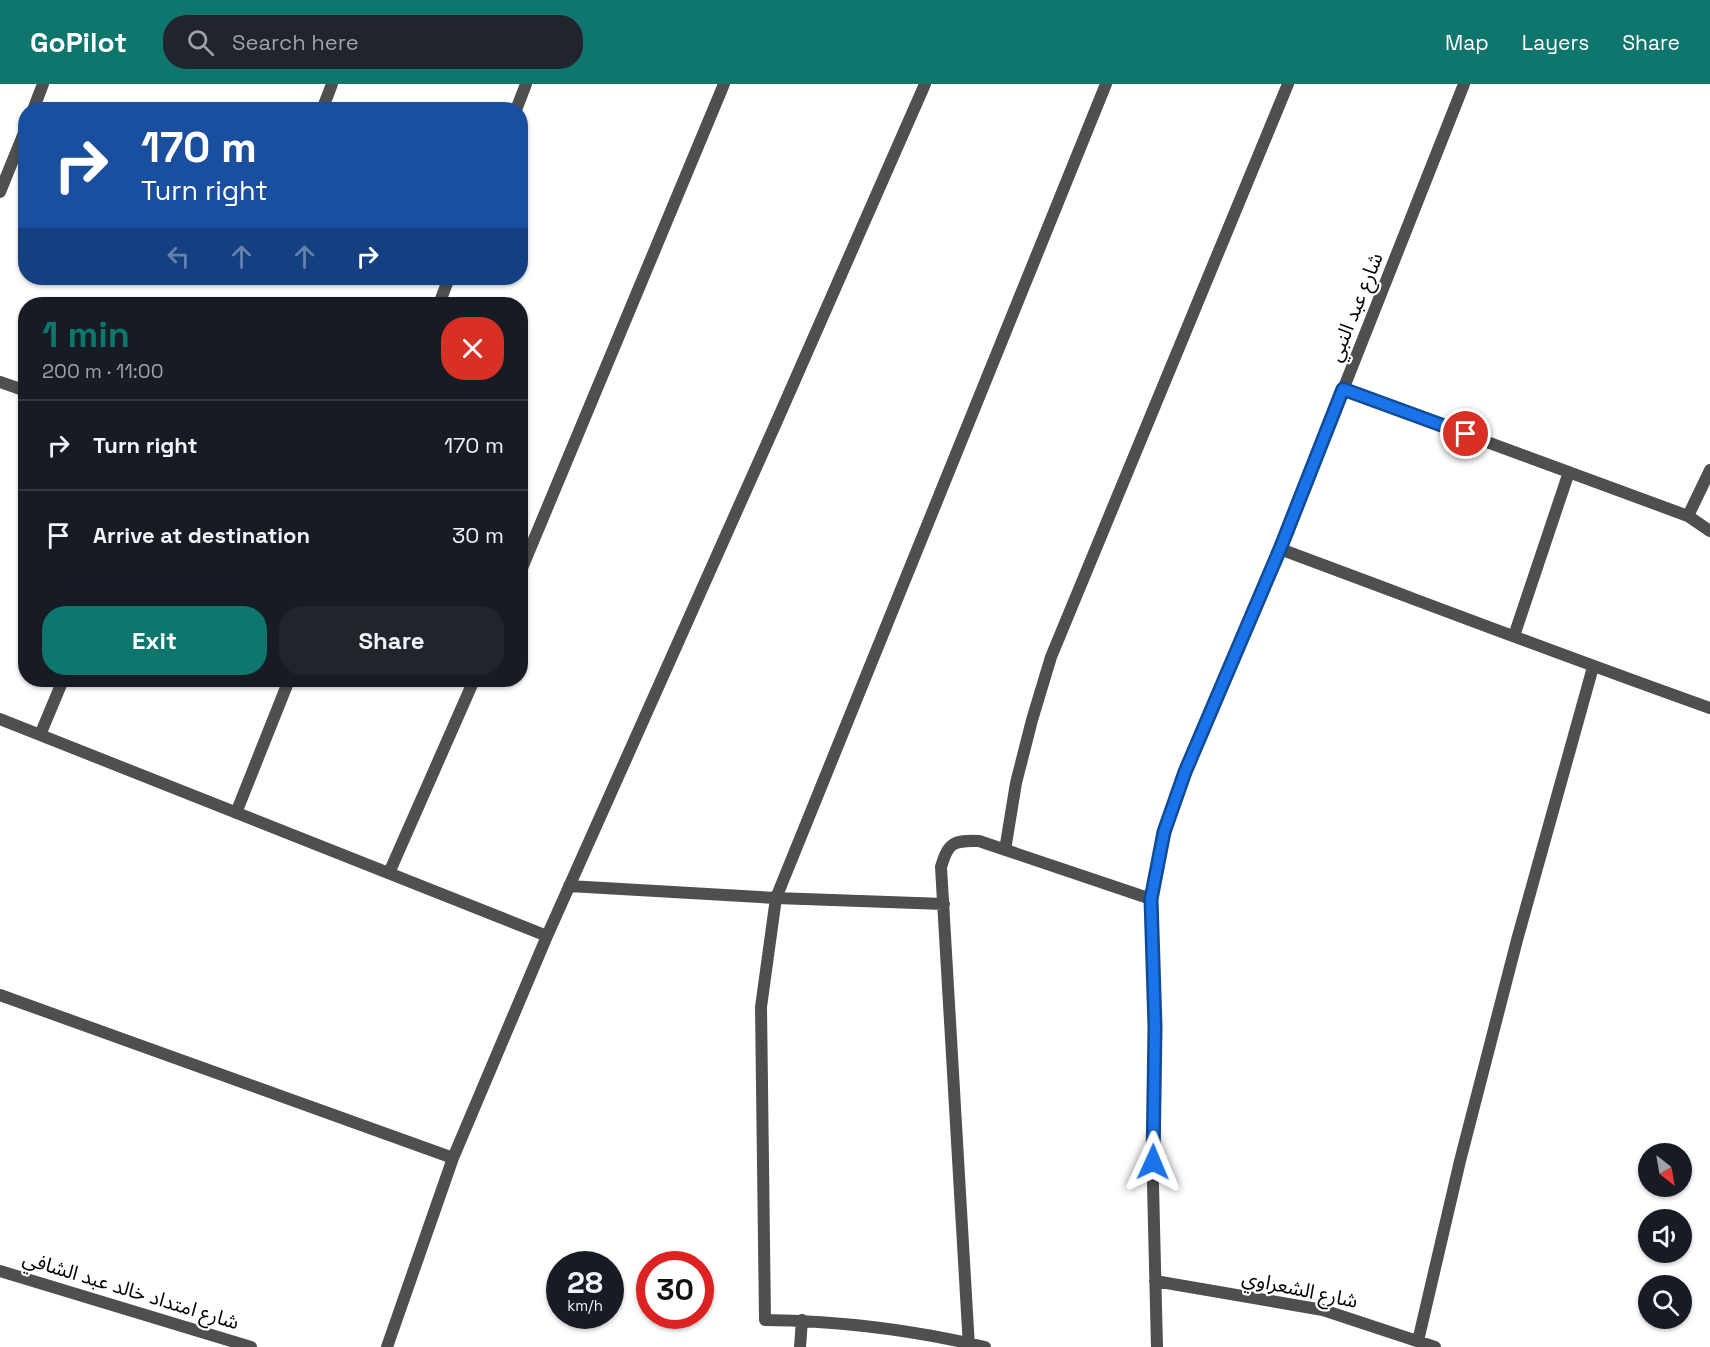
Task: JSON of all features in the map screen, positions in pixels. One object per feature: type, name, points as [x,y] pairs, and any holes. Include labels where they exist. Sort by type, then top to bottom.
[{"type":"street","points":[[36,102],[43,84]]},
{"type":"street","points":[[325,102],[332,84]]},
{"type":"street","points":[[519,102],[526,84]]},
{"type":"street","points":[[528,554],[724,84]]},
{"type":"street","points":[[387,1347],[453,1158],[547,936],[925,84]]},
{"type":"street","points":[[986,1347],[868,1326],[802,1320],[765,1320],[761,1007],[776,898],[1106,84]]},
{"type":"street","points":[[1005,850],[1016,783],[1051,657],[1288,84]]},
{"type":"street","name":"شارع عبد النبي","points":[[1157,1347],[1153,1185],[1155,1027],[1151,899],[1164,832],[1185,772],[1280,549],[1464,84]]},
{"type":"street","points":[[0,192],[4,169],[18,143]]},
{"type":"street","points":[[0,381],[18,388]]},
{"type":"street","points":[[1343,389],[1688,516],[1710,531]]},
{"type":"street","points":[[1688,516],[1710,470]]},
{"type":"street","points":[[1514,636],[1569,472]]},
{"type":"street","points":[[1280,549],[1593,667],[1710,708]]},
{"type":"street","points":[[1418,1341],[1460,1161],[1517,940],[1593,667]]},
{"type":"street","points":[[40,735],[60,687]]},
{"type":"street","points":[[236,813],[286,687]]},
{"type":"street","points":[[389,873],[471,687]]},
{"type":"street","points":[[0,719],[547,936]]},
{"type":"street","points":[[969,1345],[941,867],[946,850],[961,840],[979,841],[1151,899]]},
{"type":"street","points":[[569,886],[776,898],[944,904]]},
{"type":"street","points":[[0,995],[453,1158]]},
{"type":"street","name":"شارع امتداد خالد عبد الشافي","points":[[0,1270],[251,1347]]},
{"type":"street","name":"شارع الشعراوي","points":[[1155,1281],[1323,1310],[1435,1347]]},
{"type":"street","points":[[800,1347],[802,1320]]},
{"type":"route","points":[[1153,1162],[1155,1027],[1151,899],[1164,832],[1185,772],[1280,549],[1343,389],[1466,434]]}]
